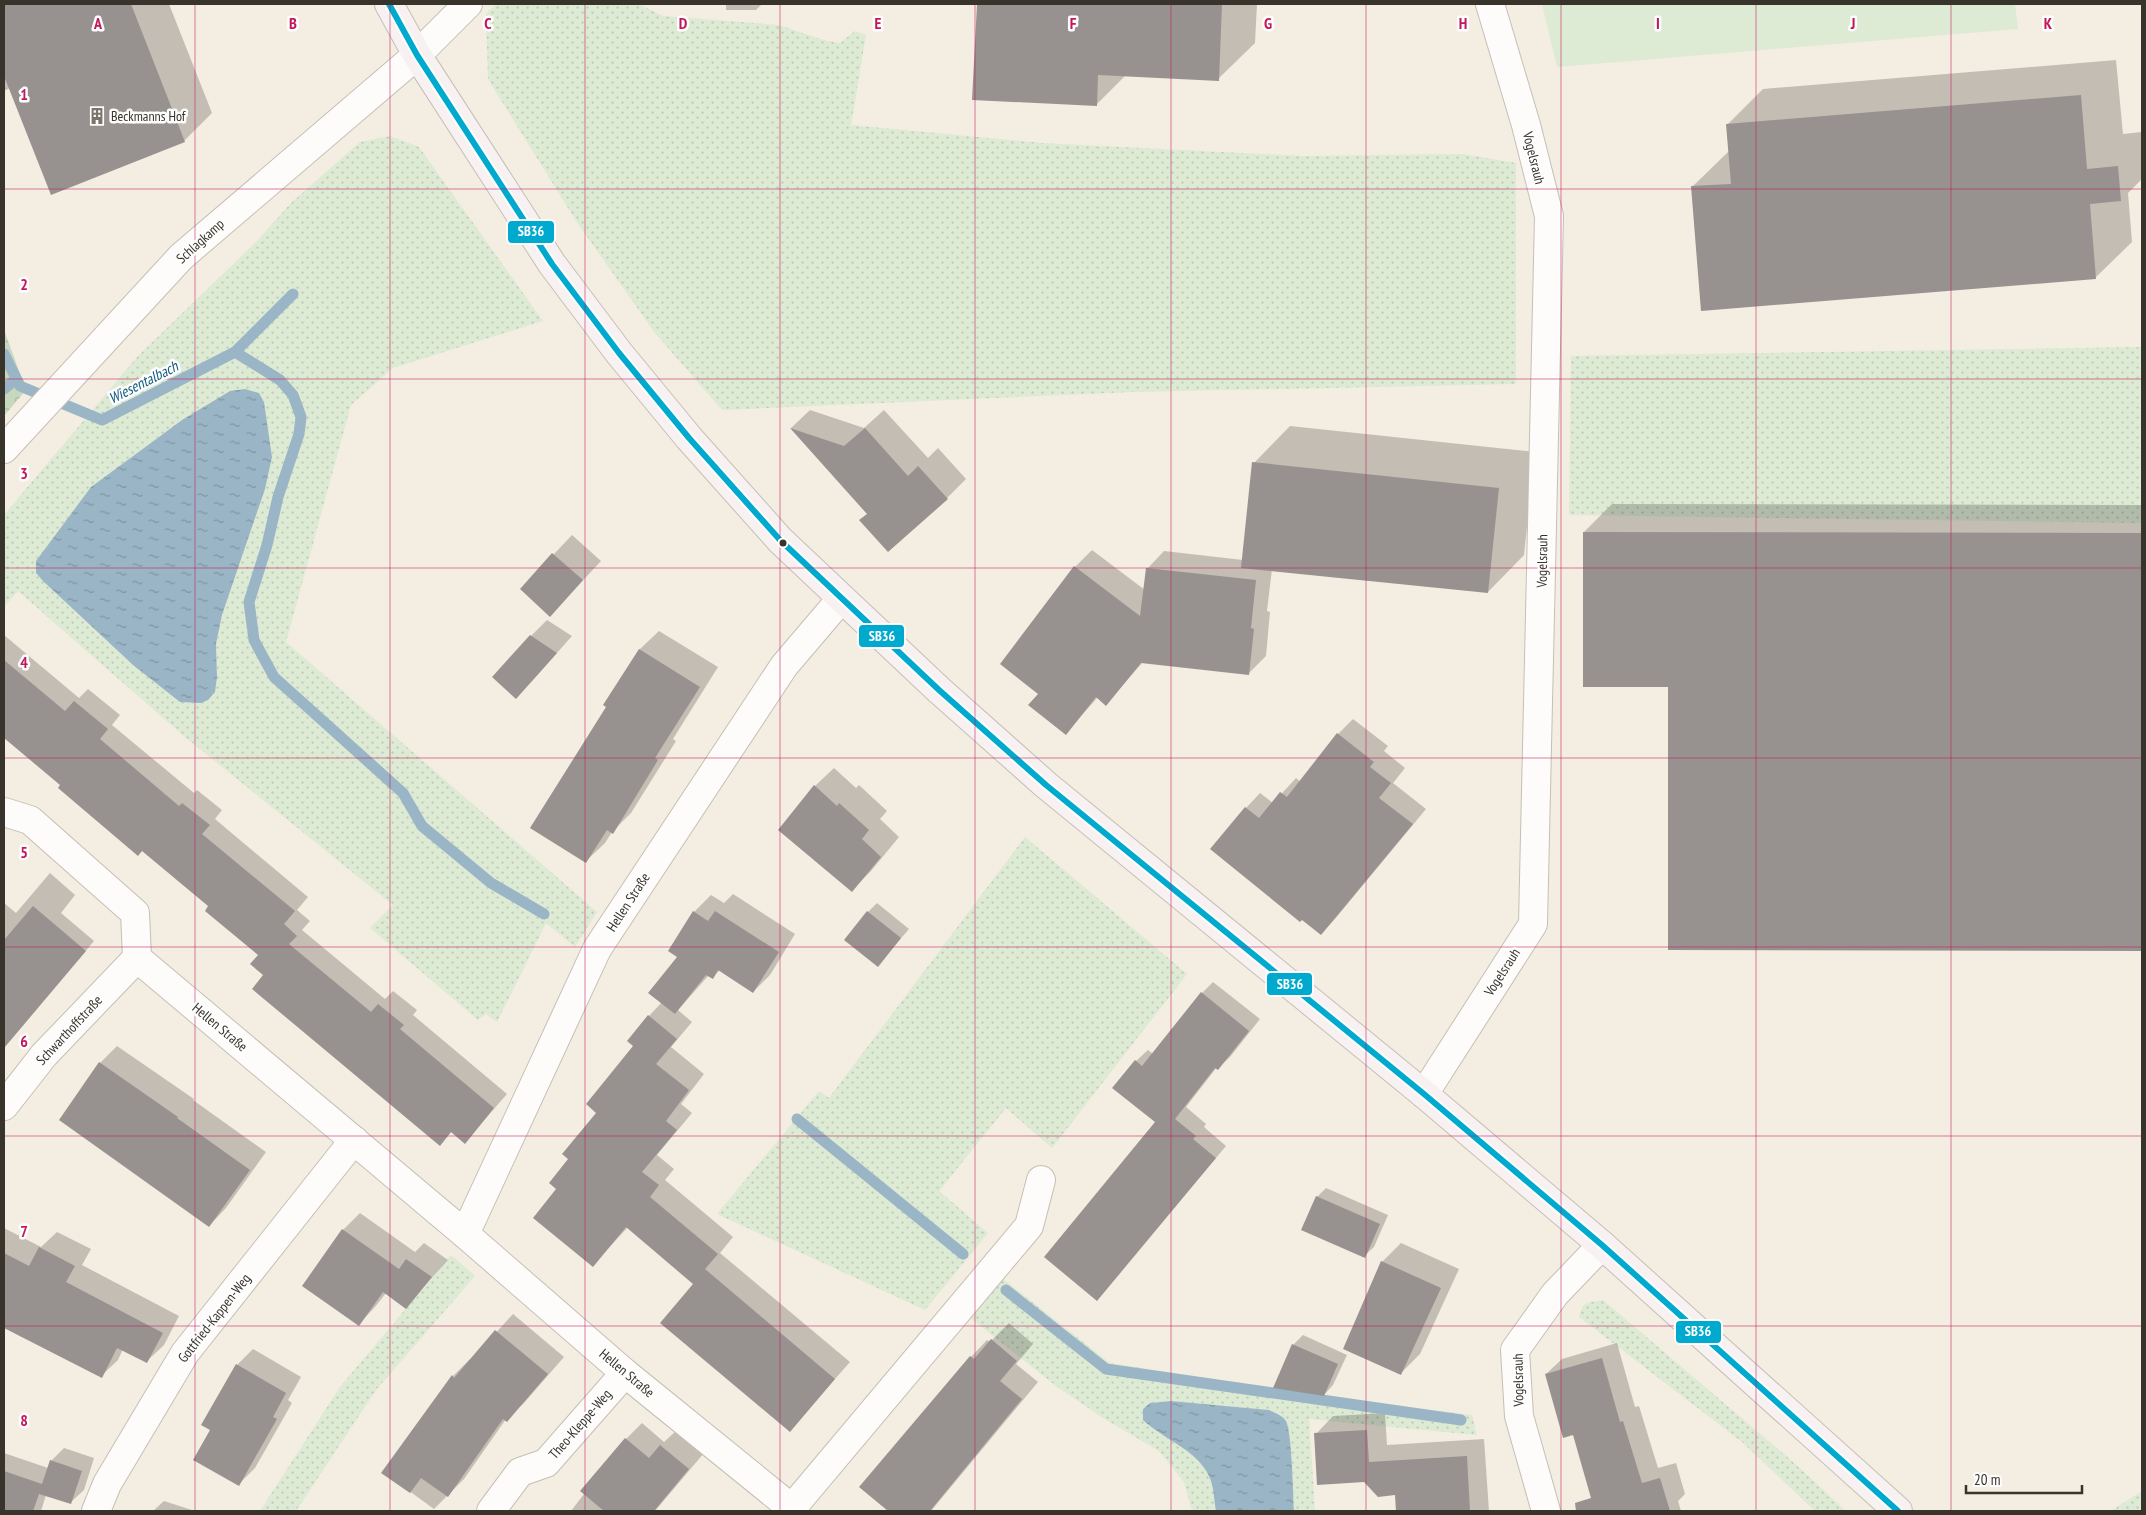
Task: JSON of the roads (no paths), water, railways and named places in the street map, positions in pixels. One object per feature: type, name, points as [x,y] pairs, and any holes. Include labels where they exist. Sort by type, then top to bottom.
[{"type":"main road","points":[[389,4],[417,55],[552,264],[619,353],[689,438],[780,540],[939,690],[1046,785],[1424,1094],[1602,1245],[1898,1511]]},
{"type":"street","name":"Schlagkamp","points":[[4,450],[180,257],[417,55],[468,4]]},
{"type":"street","name":"Vogelsrauh","points":[[1424,1094],[1533,924],[1549,216],[1526,125],[1490,4]]},
{"type":"street","name":"Hellen Straße","points":[[465,1234],[597,950],[784,666],[841,599]]},
{"type":"street","points":[[4,812],[30,820],[135,913],[137,958]]},
{"type":"street","name":"Hellen Straße","points":[[137,958],[465,1234],[625,1373],[794,1510],[1029,1226],[1042,1180]]},
{"type":"street","name":"Schwarthoffstraße","points":[[4,1106],[44,1055],[137,958]]},
{"type":"street","name":"Gottfried-Kappen-Weg","points":[[96,1511],[107,1484],[185,1353],[354,1140]]},
{"type":"street","name":"Vogelsrauh","points":[[1546,1511],[1518,1416],[1515,1350],[1556,1294],[1602,1245]]},
{"type":"street","name":"Theo-Kleppe-Weg","points":[[491,1511],[520,1472],[546,1463],[625,1373]]},
{"type":"water","points":[[245,389],[259,393],[264,402],[272,457],[265,489],[222,615],[216,644],[217,677],[215,692],[208,700],[201,703],[180,702],[133,665],[43,581],[36,573],[36,561],[91,487],[182,420],[230,391]]},
{"type":"water","points":[[1171,1401],[1269,1410],[1282,1417],[1286,1421],[1290,1437],[1294,1511],[1216,1511],[1212,1484],[1204,1467],[1188,1452],[1143,1420],[1143,1409],[1150,1403]]},
{"type":"waterway","name":"Wiesentalbach","points":[[4,354],[20,386],[102,420],[235,352],[293,294]]},
{"type":"waterway","points":[[235,352],[280,380],[293,395],[301,417],[299,434],[278,497],[267,545],[249,602],[254,640],[274,677],[403,793],[422,826],[491,883],[544,914]]},
{"type":"waterway","points":[[4,389],[16,379]]},
{"type":"waterway","points":[[797,1119],[963,1254]]},
{"type":"waterway","points":[[1006,1290],[1106,1369],[1461,1420]]},
{"type":"place","name":"Beckmanns Hof","points":[[97,116]]}]
